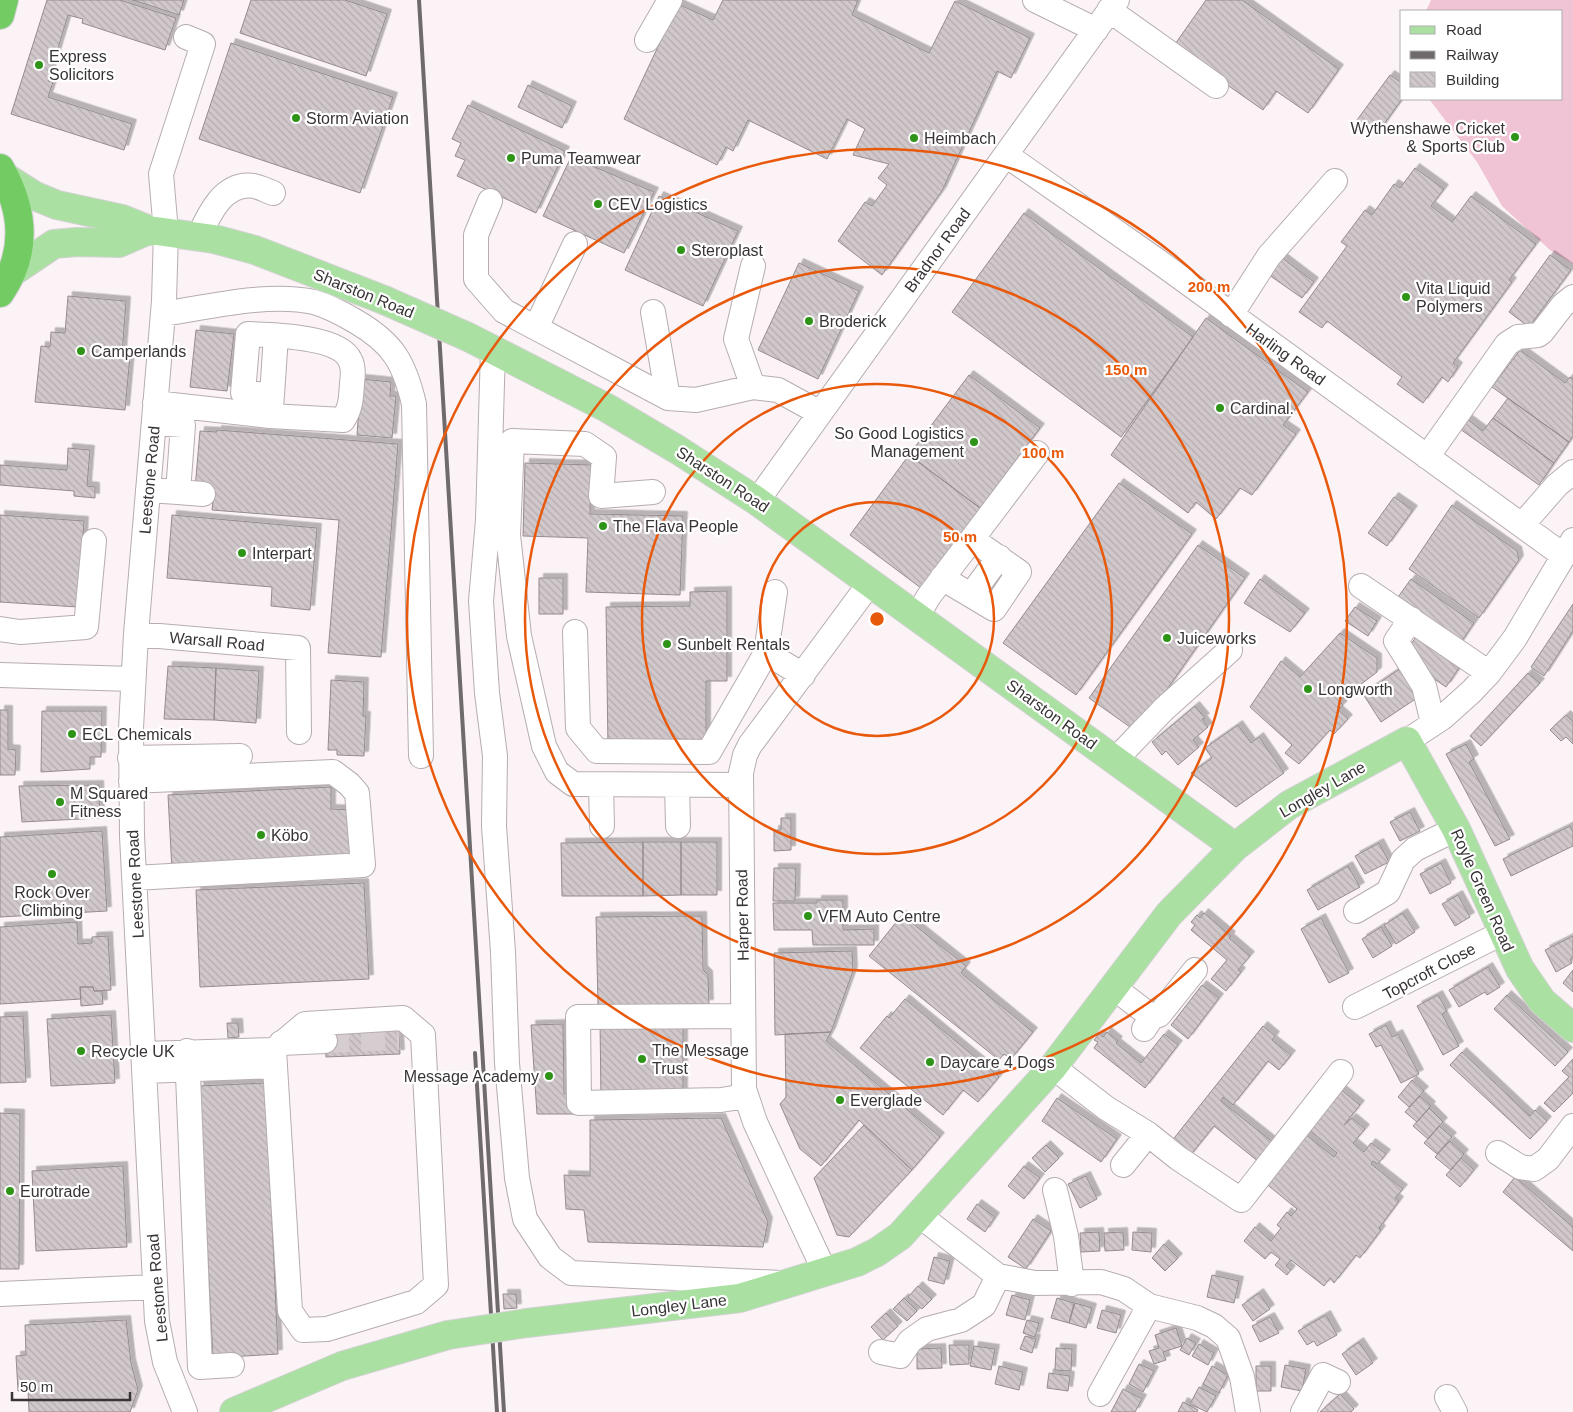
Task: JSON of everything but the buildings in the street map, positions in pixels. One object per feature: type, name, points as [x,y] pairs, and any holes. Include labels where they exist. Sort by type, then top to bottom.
[{"type":"highway","points":[[0,15],[4,0]]},
{"type":"highway","points":[[2,173],[13,196],[20,221],[19,246],[7,282]]},
{"type":"main road","name":"Sharston Road","points":[[2,173],[35,196],[57,205],[122,219],[158,231],[199,236],[255,250],[384,300],[468,337],[607,408],[757,501],[1235,847]]},
{"type":"main road","points":[[7,282],[54,244],[77,242],[119,243],[158,231]]},
{"type":"main road","name":"Longley Lane","points":[[234,1412],[342,1366],[448,1335],[527,1323],[740,1298],[825,1272],[877,1252],[900,1236],[1053,1067],[1169,914],[1235,847],[1289,805],[1407,741]]},
{"type":"main road","name":"Royle Green Road","points":[[1407,741],[1456,829],[1502,933],[1520,968],[1542,1001],[1573,1028]]},
{"type":"street","points":[[647,40],[670,0]]},
{"type":"street","points":[[1035,0],[1096,30]]},
{"type":"street","points":[[1113,5],[1216,86]]},
{"type":"street","name":"Bradnor Road","points":[[757,501],[1113,5]]},
{"type":"street","name":"Leestone Road","points":[[185,1412],[160,1343],[155,1287],[130,758],[136,634],[163,314],[158,231],[161,174],[202,44],[186,37]]},
{"type":"street","name":"Harling Road","points":[[1006,155],[1232,315],[1402,448],[1427,457],[1522,525],[1569,548]]},
{"type":"street","points":[[1232,315],[1269,256],[1335,181]]},
{"type":"street","points":[[199,236],[216,204],[233,190],[254,186],[273,193]]},
{"type":"street","points":[[490,201],[476,235],[476,279],[504,311],[668,398],[696,400],[753,386],[778,390],[820,413]]},
{"type":"street","points":[[536,328],[575,244]]},
{"type":"street","points":[[753,266],[736,339],[753,386]]},
{"type":"street","points":[[1427,457],[1507,344],[1518,337],[1538,336],[1563,305],[1573,297]]},
{"type":"street","points":[[163,314],[239,302],[284,300],[314,302],[342,313],[368,329],[389,346],[400,362],[414,404],[421,756]]},
{"type":"street","points":[[653,312],[668,398]]},
{"type":"street","points":[[154,413],[271,406],[343,420],[350,409],[353,373],[350,360],[340,349],[318,342],[248,334],[243,393],[271,406]]},
{"type":"street","points":[[492,349],[488,520],[481,602],[487,693],[495,756],[493,788],[503,952],[507,1063],[517,1178],[526,1219],[550,1257],[571,1273],[788,1284]]},
{"type":"street","points":[[154,413],[183,425],[178,492]]},
{"type":"street","points":[[653,492],[601,496],[604,457],[585,444],[512,441],[508,535],[519,636],[544,746],[557,772],[572,784],[741,785]]},
{"type":"street","points":[[917,616],[942,578],[1037,453]]},
{"type":"street","points":[[1522,525],[1557,485],[1573,472]]},
{"type":"street","points":[[148,490],[202,494]]},
{"type":"street","points":[[942,578],[994,609],[1019,572],[972,539]]},
{"type":"street","points":[[0,629],[20,632],[86,627],[94,541]]},
{"type":"street","name":"Longley Lane","points":[[1407,741],[1433,724],[1471,692],[1488,673],[1515,638],[1569,548]]},
{"type":"street","name":"Harper Road","points":[[825,1272],[755,1122],[743,1082],[742,763],[750,745],[870,582]]},
{"type":"street","points":[[1361,586],[1488,673]]},
{"type":"street","points":[[575,632],[578,728],[597,751],[708,752],[766,653],[775,592]]},
{"type":"street","points":[[1411,619],[1396,641],[1424,686],[1433,724]]},
{"type":"street","name":"Warsall Road","points":[[136,634],[298,648],[299,732]]},
{"type":"street","points":[[1115,760],[1164,709],[1230,650]]},
{"type":"street","points":[[766,653],[803,675]]},
{"type":"street","points":[[0,675],[133,679]]},
{"type":"street","points":[[130,758],[240,756]]},
{"type":"street","points":[[131,781],[333,772],[349,784],[357,793],[363,865],[135,878]]},
{"type":"street","points":[[601,785],[602,826]]},
{"type":"street","points":[[677,785],[678,826]]},
{"type":"street","points":[[1356,912],[1394,899],[1403,860],[1415,850],[1456,829]]},
{"type":"street","name":"Topcroft Close","points":[[1355,1008],[1502,933]]},
{"type":"street","points":[[1113,986],[1148,1023],[1159,1015],[1195,970]]},
{"type":"street","points":[[743,1016],[578,1016],[579,1103],[721,1100],[746,1096]]},
{"type":"street","points":[[403,1018],[424,1038],[436,1285],[416,1302],[327,1329],[303,1330],[290,1311],[277,1053],[305,1024],[403,1018]]},
{"type":"street","points":[[399,1038],[424,1038]]},
{"type":"street","points":[[144,1062],[277,1053],[325,1041]]},
{"type":"street","points":[[187,1060],[200,1367],[232,1365]]},
{"type":"street","points":[[1053,1067],[1106,1108],[1148,1134],[1178,1158],[1241,1200],[1341,1072]]},
{"type":"street","points":[[1498,1153],[1520,1166],[1534,1169],[1548,1160],[1573,1126]]},
{"type":"street","points":[[1123,1165],[1148,1134]]},
{"type":"street","points":[[1055,1190],[1066,1236],[1072,1284]]},
{"type":"street","points":[[919,1216],[998,1276],[1035,1283],[1072,1284],[1101,1282],[1124,1289],[1149,1306],[1197,1318],[1214,1326],[1228,1338],[1242,1377],[1248,1412]]},
{"type":"street","points":[[881,1352],[900,1356],[910,1341],[927,1329],[961,1320],[984,1305],[998,1276]]},
{"type":"street","points":[[0,1294],[155,1287]]},
{"type":"street","points":[[1100,1394],[1149,1306]]},
{"type":"street","points":[[1303,1412],[1323,1376],[1338,1382]]},
{"type":"shaded area","name":"Wythenshawe Cricket & Sports Club","points":[[1431,0],[1573,0],[1573,264],[1550,250],[1502,206],[1477,162],[1430,100],[1563,100],[1563,10],[1426,10]]},
{"type":"tunnel","points":[[325,1041],[399,1038]]},
{"type":"railway","points":[[419,0],[504,1412]]},
{"type":"railway","points":[[475,1053],[497,1412]]},
{"type":"place","name":"Express Solicitors","points":[[39,65]]},
{"type":"place","name":"Storm Aviation","points":[[296,118]]},
{"type":"place","name":"Wythenshawe Cricket & Sports Club","points":[[1515,137]]},
{"type":"place","name":"Heimbach","points":[[914,138]]},
{"type":"place","name":"Puma Teamwear","points":[[511,158]]},
{"type":"place","name":"CEV Logistics","points":[[598,204]]},
{"type":"place","name":"Steroplast","points":[[681,250]]},
{"type":"place","name":"Vita Liquid Polymers","points":[[1406,297]]},
{"type":"place","name":"Broderick","points":[[809,321]]},
{"type":"place","name":"Camperlands","points":[[81,351]]},
{"type":"place","name":"Cardinal.","points":[[1220,408]]},
{"type":"place","name":"So Good Logistics Management","points":[[974,442]]},
{"type":"place","name":"The Flava People","points":[[603,526]]},
{"type":"place","name":"Interpart","points":[[242,553]]},
{"type":"place","name":"Juiceworks","points":[[1167,638]]},
{"type":"place","name":"Sunbelt Rentals","points":[[667,644]]},
{"type":"place","name":"Longworth","points":[[1308,689]]},
{"type":"place","name":"ECL Chemicals","points":[[72,734]]},
{"type":"place","name":"M Squared Fitness","points":[[60,802]]},
{"type":"place","name":"Köbo","points":[[261,835]]},
{"type":"place","name":"Rock Over Climbing","points":[[52,874]]},
{"type":"place","name":"VFM Auto Centre","points":[[808,916]]},
{"type":"place","name":"Recycle UK","points":[[81,1051]]},
{"type":"place","name":"The Message Trust","points":[[642,1059]]},
{"type":"place","name":"Daycare 4 Dogs","points":[[930,1062]]},
{"type":"place","name":"Message Academy","points":[[549,1076]]},
{"type":"place","name":"Everglade","points":[[840,1100]]},
{"type":"place","name":"Eurotrade","points":[[10,1191]]}]
